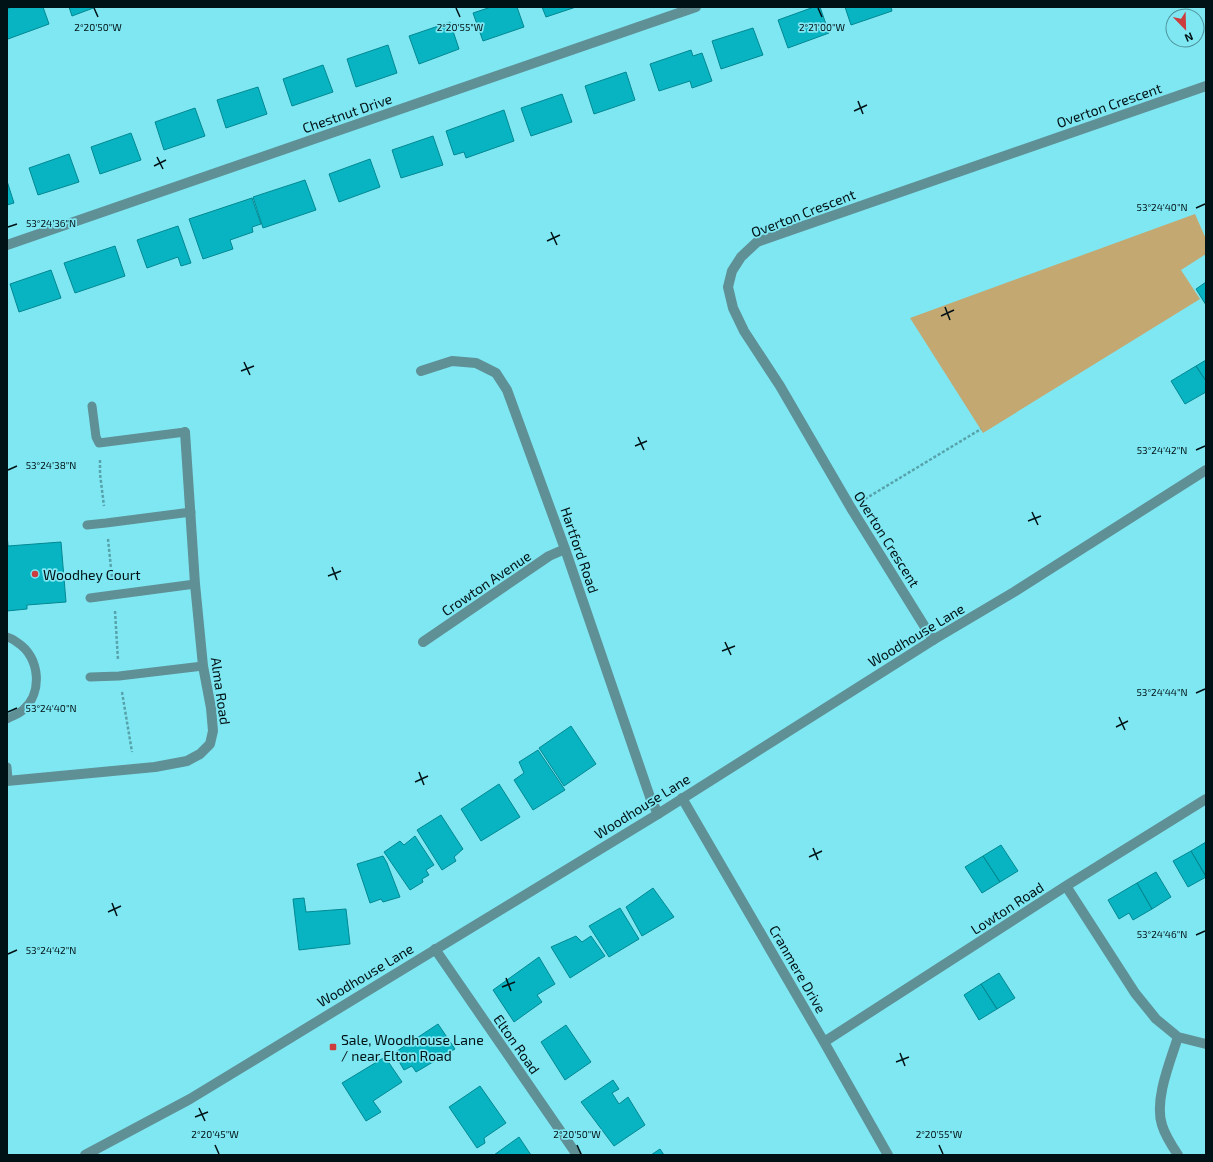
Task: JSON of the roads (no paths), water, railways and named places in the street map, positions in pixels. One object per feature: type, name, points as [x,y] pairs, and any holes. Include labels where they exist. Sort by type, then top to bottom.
[{"type":"street","name":"Chestnut Drive","points":[[7,245],[696,7]]},
{"type":"street","name":"Overton Crescent","points":[[933,640],[851,508],[780,386],[744,331],[733,308],[728,287],[732,271],[741,257],[757,242],[1206,86]]},
{"type":"street","name":"Hartford Road","points":[[421,370],[452,362],[476,363],[496,373],[507,390],[565,549],[650,796],[658,814]]},
{"type":"street","name":"Alma Road","points":[[8,780],[155,767],[187,761],[200,754],[210,744],[214,731],[203,666],[195,584],[185,432]]},
{"type":"street","name":"Woodhouse Lane","points":[[85,1155],[190,1099],[434,949],[658,814],[933,640],[1014,592],[1206,470]]},
{"type":"street","name":"Crowton Avenue","points":[[423,642],[550,556],[565,549]]},
{"type":"street","name":"Cranmere Drive","points":[[682,798],[888,1155]]},
{"type":"street","name":"Lowton Road","points":[[824,1042],[1066,886],[1206,799]]},
{"type":"street","points":[[1066,886],[1135,993],[1156,1020],[1178,1037],[1206,1044]]},
{"type":"street","name":"Elton Road","points":[[434,949],[577,1155]]},
{"type":"street","points":[[1178,1037],[1162,1089],[1159,1108],[1162,1125],[1178,1155]]},
{"type":"lane","points":[[92,406],[96,437],[99,443],[185,432]]},
{"type":"lane","points":[[87,525],[191,512]]},
{"type":"lane","points":[[90,598],[195,584]]},
{"type":"lane","points":[[7,637],[22,645],[31,656],[37,672],[37,684],[32,699],[23,710],[7,719]]},
{"type":"lane","points":[[90,677],[119,676],[203,666]]},
{"type":"lane","points":[[7,767],[8,780]]},
{"type":"place","name":"Woodhey Court","points":[[35,574]]},
{"type":"place","name":"Sale, Woodhouse Lane / near Elton Road","points":[[333,1047]]}]
